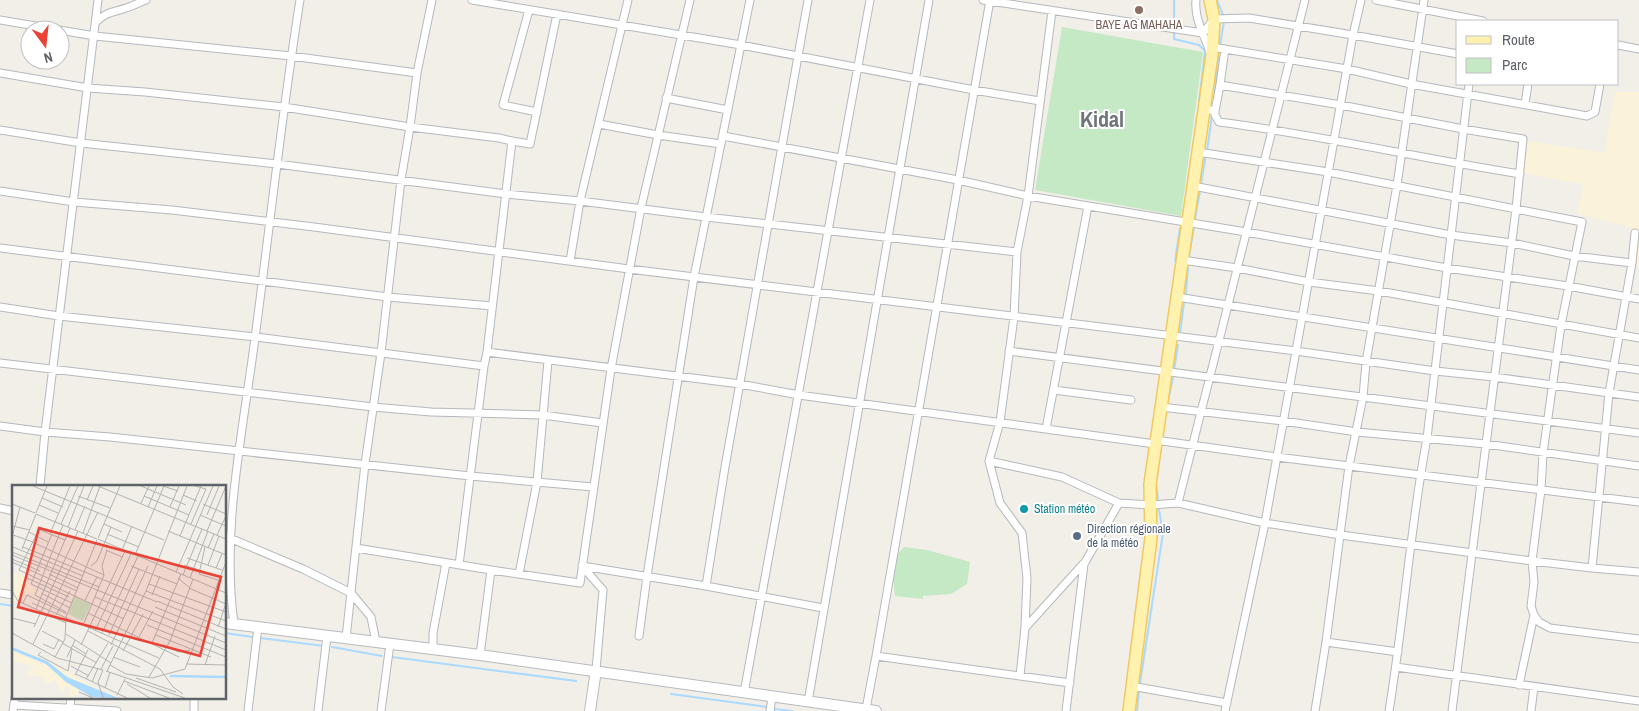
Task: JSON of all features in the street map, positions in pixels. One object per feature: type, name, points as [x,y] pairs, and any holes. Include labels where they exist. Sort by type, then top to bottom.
[{"type":"main road","points":[[1129,711],[1151,538],[1150,484],[1155,442],[1198,152],[1210,110],[1214,19],[1210,0]]},
{"type":"street","points":[[40,485],[98,0]]},
{"type":"street","points":[[96,22],[109,12],[145,0]]},
{"type":"street","points":[[300,0],[276,164],[256,336],[227,536],[230,623],[596,670],[871,710],[876,656],[974,90],[987,0],[1203,33]]},
{"type":"street","points":[[346,638],[365,464],[381,353],[401,180],[417,73],[432,0]]},
{"type":"street","points":[[472,0],[624,24],[1040,101]]},
{"type":"street","points":[[570,261],[580,201],[624,24],[628,0]]},
{"type":"street","points":[[356,548],[580,583],[602,423],[629,269],[641,208],[690,0]]},
{"type":"street","points":[[639,636],[694,277],[750,0]]},
{"type":"street","points":[[706,586],[725,467],[808,0]]},
{"type":"street","points":[[744,693],[870,0]]},
{"type":"street","points":[[808,702],[929,0]]},
{"type":"street","points":[[1196,0],[1196,12],[1212,51],[1225,49],[1347,69],[1411,84],[1587,116],[1595,112],[1600,85]]},
{"type":"street","points":[[1178,503],[1305,0]]},
{"type":"street","points":[[1131,686],[1226,707],[1265,523],[1353,35],[1361,0]]},
{"type":"street","points":[[1376,0],[1476,20]]},
{"type":"street","points":[[1315,711],[1350,466],[1397,185],[1424,0]]},
{"type":"street","points":[[529,10],[503,106],[537,112]]},
{"type":"street","points":[[1020,676],[1025,628],[1027,578],[1022,533],[1000,503],[989,461],[1000,422],[1014,317],[1017,252],[1028,196],[1052,10]]},
{"type":"street","points":[[0,73],[88,88],[146,92],[284,107],[530,144],[557,14]]},
{"type":"street","points":[[1203,33],[1214,19],[1249,18],[1456,54]]},
{"type":"street","points":[[0,20],[95,36],[291,56],[417,73]]},
{"type":"street","points":[[1619,45],[1639,49]]},
{"type":"street","points":[[1225,49],[1220,84],[1210,110],[1219,122],[1272,129],[1334,142],[1520,174]]},
{"type":"street","points":[[1220,84],[1523,139],[1512,242],[1452,711]]},
{"type":"street","points":[[1389,711],[1420,474],[1431,407],[1469,85]]},
{"type":"street","points":[[1525,104],[1528,85]]},
{"type":"street","points":[[666,98],[728,110]]},
{"type":"street","points":[[599,124],[721,144]]},
{"type":"street","points":[[0,130],[81,143],[276,164],[506,194],[1017,252]]},
{"type":"street","points":[[722,136],[958,180],[1028,196],[1639,299]]},
{"type":"street","points":[[459,565],[512,141]]},
{"type":"street","points":[[1198,152],[1328,172],[1582,222],[1568,286],[1552,385],[1532,562],[1534,582],[1532,606],[1534,615],[1539,622],[1550,628],[1639,639]]},
{"type":"street","points":[[1193,186],[1451,235],[1512,242],[1574,256],[1632,263]]},
{"type":"street","points":[[0,191],[74,202],[172,210],[270,222],[1639,396]]},
{"type":"street","points":[[1046,429],[1088,206]]},
{"type":"street","points":[[1592,568],[1609,393],[1632,263],[1635,233]]},
{"type":"street","points":[[0,248],[66,258],[388,296],[492,306]]},
{"type":"street","points":[[1182,260],[1237,268],[1309,282],[1379,291],[1639,338]]},
{"type":"street","points":[[1177,297],[1639,370]]},
{"type":"street","points":[[0,307],[59,316],[256,336],[484,366]]},
{"type":"street","points":[[1009,351],[1289,389],[1639,433]]},
{"type":"street","points":[[487,352],[740,384],[798,395],[1046,429],[1192,445],[1639,502]]},
{"type":"street","points":[[519,574],[537,482],[548,361]]},
{"type":"street","points":[[0,363],[373,407],[431,412],[543,415],[602,423]]},
{"type":"street","points":[[1054,390],[1131,400]]},
{"type":"street","points":[[1161,407],[1283,421],[1357,432],[1486,444],[1639,466]]},
{"type":"street","points":[[0,426],[593,488]]},
{"type":"street","points":[[989,461],[1062,478],[1119,503],[1151,505],[1178,503],[1265,523],[1341,535],[1532,562],[1639,572]]},
{"type":"street","points":[[1025,628],[1084,564],[1119,503]]},
{"type":"street","points":[[227,536],[303,569],[351,594],[371,617],[376,642]]},
{"type":"street","points":[[432,649],[433,633],[446,563]]},
{"type":"street","points":[[1066,711],[1084,564]]},
{"type":"street","points":[[582,566],[706,586],[823,608]]},
{"type":"street","points":[[582,566],[603,590],[596,670],[590,711]]},
{"type":"street","points":[[480,655],[491,570]]},
{"type":"street","points":[[1519,685],[1534,615]]},
{"type":"street","points":[[248,711],[258,627]]},
{"type":"street","points":[[318,711],[327,636]]},
{"type":"street","points":[[1326,642],[1398,652]]},
{"type":"street","points":[[380,711],[390,644]]},
{"type":"street","points":[[876,656],[1070,683]]},
{"type":"street","points":[[1396,667],[1639,701]]},
{"type":"street","points":[[1531,711],[1534,687]]},
{"type":"street","points":[[770,711],[772,697]]},
{"type":"street","points":[[70,707],[71,698]]},
{"type":"street","points":[[194,698],[194,711]]},
{"type":"street","points":[[14,704],[117,711]]},
{"type":"green space","points":[[1062,27],[1203,52],[1181,216],[1035,190]]},
{"type":"green space","points":[[904,547],[927,550],[970,562],[967,584],[951,594],[923,596],[923,599],[895,596],[894,564]]},
{"type":"sand","points":[[1615,92],[1639,92],[1639,266],[1627,265],[1631,227],[1578,214],[1583,184],[1523,173],[1528,141],[1605,153]]},
{"type":"waterway","points":[[1174,0],[1174,25]]},
{"type":"waterway","points":[[1217,0],[1223,15]]},
{"type":"waterway","points":[[1220,46],[1224,21]]},
{"type":"waterway","points":[[1174,33],[1174,39],[1199,45],[1205,51],[1199,101]]},
{"type":"waterway","points":[[1214,101],[1219,51]]},
{"type":"waterway","points":[[1207,151],[1212,115]]},
{"type":"waterway","points":[[1193,148],[1197,116]]},
{"type":"waterway","points":[[1201,184],[1206,154]]},
{"type":"waterway","points":[[1183,215],[1188,185]]},
{"type":"waterway","points":[[1195,219],[1200,191]]},
{"type":"waterway","points":[[1189,257],[1194,227]]},
{"type":"waterway","points":[[1175,261],[1180,228]]},
{"type":"waterway","points":[[1186,293],[1188,268]]},
{"type":"waterway","points":[[1180,333],[1184,303]]},
{"type":"waterway","points":[[1174,370],[1178,345]]},
{"type":"waterway","points":[[1167,406],[1173,377]]},
{"type":"waterway","points":[[1156,483],[1158,499]]},
{"type":"waterway","points":[[1140,683],[1163,533],[1159,510]]},
{"type":"waterway","points":[[0,604],[12,606]]},
{"type":"waterway","points":[[226,633],[252,637]]},
{"type":"waterway","points":[[260,638],[324,646]]},
{"type":"waterway","points":[[332,647],[382,656]]},
{"type":"waterway","points":[[392,657],[576,681]]},
{"type":"waterway","points":[[1137,711],[1139,690]]},
{"type":"waterway","points":[[671,694],[767,707]]},
{"type":"waterway","points":[[774,709],[792,711]]},
{"type":"place","name":"BAYE AG MAHAHA","points":[[1139,10]]},
{"type":"place","name":"Station météo","points":[[1024,509]]},
{"type":"place","name":"Direction régionale de la météo","points":[[1077,536]]},
{"type":"district","name":"Kidal","points":[[1102,119]]}]
